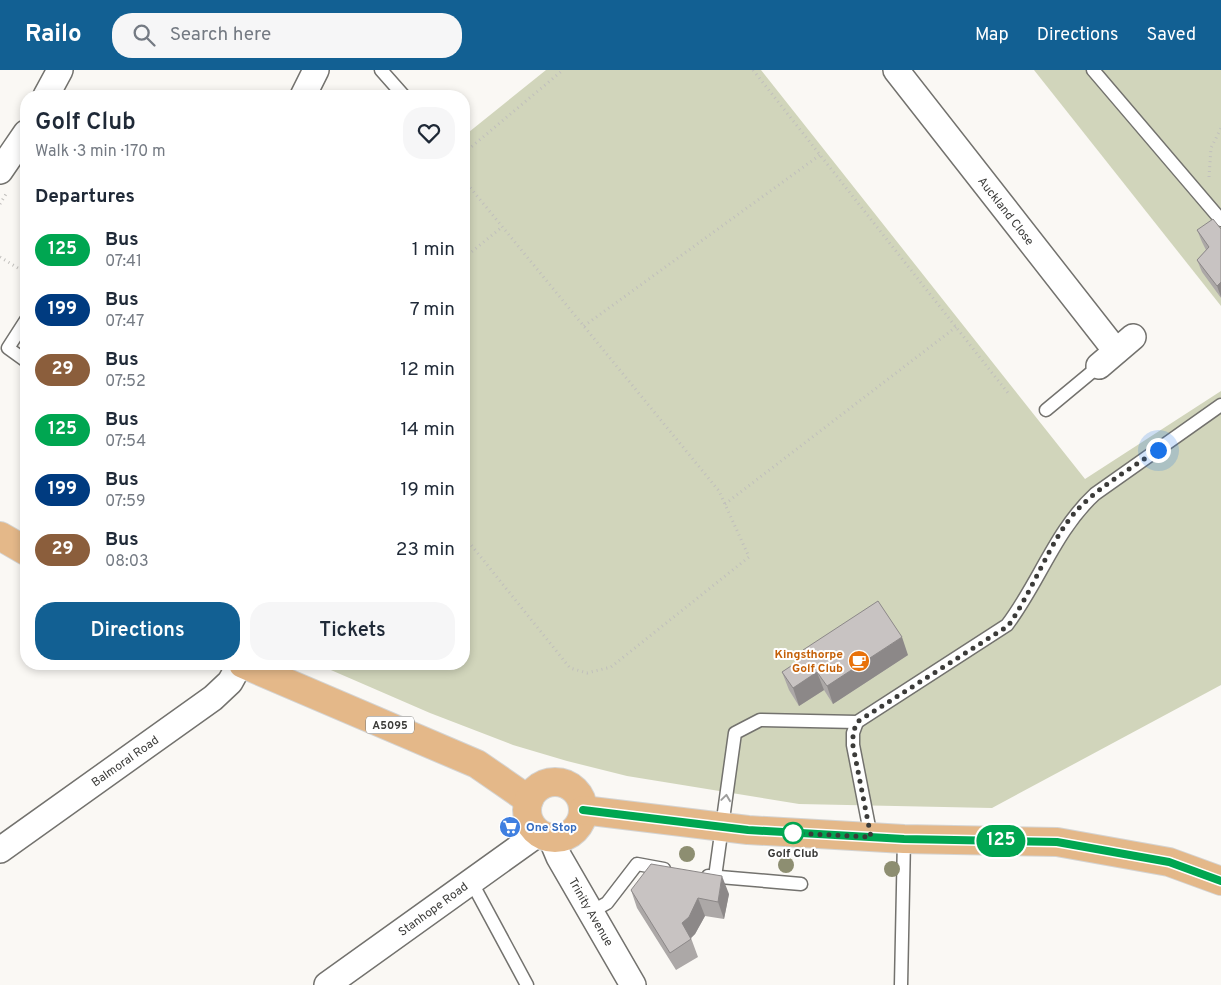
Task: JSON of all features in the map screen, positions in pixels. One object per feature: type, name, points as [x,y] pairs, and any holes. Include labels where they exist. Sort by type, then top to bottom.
[{"type":"main road","points":[[0,536],[20,548]]},
{"type":"main road","name":"A5095","points":[[256,670],[477,764],[529,800]]},
{"type":"main road","points":[[558,783],[572,788],[580,797],[583,810],[582,820],[574,831],[561,838],[545,836],[532,826],[528,817],[529,800],[539,788],[548,784],[558,783]]},
{"type":"main road","points":[[583,810],[722,828],[904,839],[1057,842],[1169,862],[1221,881]]},
{"type":"street","points":[[49,90],[60,70]]},
{"type":"street","points":[[306,90],[316,70]]},
{"type":"street","name":"Auckland Close","points":[[896,70],[1116,352]]},
{"type":"street","points":[[0,171],[20,142]]},
{"type":"street","name":"Balmoral Road","points":[[0,850],[213,698],[230,682],[238,670]]},
{"type":"street","name":"Stanhope Road","points":[[327,985],[471,882],[545,836]]},
{"type":"street","name":"Trinity Avenue","points":[[545,836],[633,985]]},
{"type":"lane","points":[[381,70],[399,90]]},
{"type":"lane","points":[[1093,70],[1221,220]]},
{"type":"lane","points":[[20,329],[8,348],[20,357]]},
{"type":"lane","points":[[1046,410],[1116,352]]},
{"type":"lane","points":[[715,877],[735,733],[760,720],[857,722],[1008,626],[1021,607],[1062,532],[1077,511],[1095,494],[1221,405]]},
{"type":"lane","points":[[857,722],[853,733],[853,746],[871,837]]},
{"type":"lane","points":[[901,985],[904,839]]},
{"type":"lane","points":[[591,912],[607,903],[637,864],[676,870]]},
{"type":"lane","points":[[695,874],[801,884]]},
{"type":"lane","points":[[471,882],[527,985]]},
{"type":"path","points":[[470,148],[564,70]]},
{"type":"path","points":[[753,70],[1008,393]]},
{"type":"path","points":[[1209,186],[1211,148],[1221,128]]},
{"type":"path","points":[[584,326],[820,155]]},
{"type":"path","points":[[470,187],[719,491],[749,557],[611,667],[587,673],[570,668],[470,543]]},
{"type":"path","points":[[470,253],[502,227]]},
{"type":"path","points":[[0,256],[20,269]]},
{"type":"path","points":[[725,504],[956,327]]},
{"type":"green space","points":[[546,70],[761,70],[1085,479],[1221,391],[1221,685],[992,808],[799,804],[627,776],[513,745],[430,713],[331,670],[470,670],[470,131]]},
{"type":"green space","points":[[1034,70],[1221,70],[1221,306]]},
{"type":"building","points":[[1213,219],[1221,229],[1221,282],[1217,286],[1197,260],[1209,247],[1197,230]]},
{"type":"building","points":[[878,601],[902,637],[827,686],[817,672],[793,688],[782,672],[806,656],[803,650]]},
{"type":"building","points":[[651,864],[722,876],[718,902],[698,898],[689,917],[682,923],[691,939],[670,953],[631,890]]},
{"type":"bus line","name":"125","points":[[583,810],[748,830],[904,839],[1057,842],[1169,862],[1221,881]]},
{"type":"place","name":"Kingsthorpe Golf Club","points":[[859,661]]},
{"type":"place","name":"One Stop","points":[[510,827]]},
{"type":"place","name":"Golf Club","points":[[793,833]]},
{"type":"route","points":[[793,833],[871,837],[853,746],[853,733],[857,722],[1008,626],[1021,607],[1062,532],[1077,511],[1095,494],[1158,450]]}]
